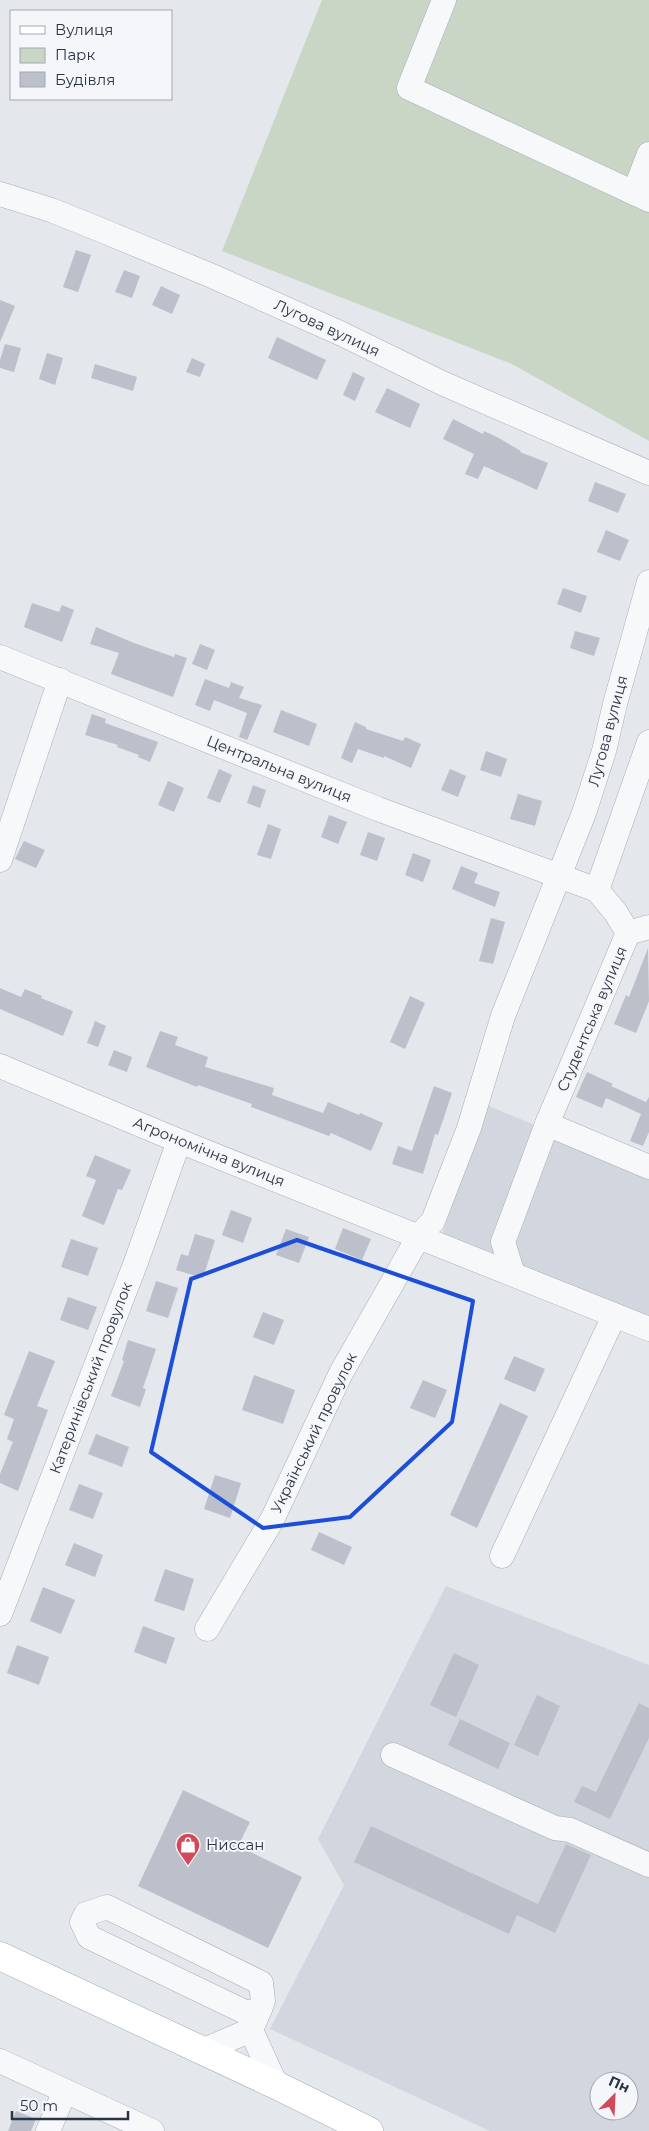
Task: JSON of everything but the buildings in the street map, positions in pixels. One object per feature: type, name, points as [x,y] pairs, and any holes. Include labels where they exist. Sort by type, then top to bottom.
[{"type":"main road","points":[[0,1956],[276,2085],[369,2131]]},
{"type":"street","points":[[444,0],[408,88],[641,196],[649,154]]},
{"type":"street","name":"Лугова вулиця","points":[[0,194],[60,214],[212,276],[342,334],[451,387],[649,473]]},
{"type":"street","name":"Лугова вулиця","points":[[419,1236],[433,1220],[444,1193],[469,1128],[503,1016],[584,813],[604,751],[649,582]]},
{"type":"street","name":"Центральна вулиця","points":[[0,657],[378,809],[597,890]]},
{"type":"street","points":[[0,860],[60,680]]},
{"type":"street","points":[[597,890],[649,742]]},
{"type":"street","name":"Студентська вулиця","points":[[513,1274],[503,1242],[547,1124],[638,930],[616,913],[597,890]]},
{"type":"street","name":"Агрономічна вулиця","points":[[0,1066],[178,1141],[649,1329]]},
{"type":"street","points":[[547,1124],[649,1167]]},
{"type":"street","name":"Катеринівський провулок","points":[[0,1614],[136,1262],[178,1141]]},
{"type":"street","name":"Український провулок","points":[[207,1630],[272,1520],[341,1373],[419,1236]]},
{"type":"street","points":[[502,1556],[614,1316]]},
{"type":"street","points":[[393,1755],[555,1828],[570,1830],[649,1865]]},
{"type":"street","points":[[202,2051],[255,2020],[263,2001],[261,1983],[107,1907],[86,1914],[82,1922],[89,1937],[247,2012],[255,2020],[276,2085]]},
{"type":"street","points":[[0,2061],[152,2131]]},
{"type":"street","points":[[48,2131],[65,2091]]},
{"type":"highlighted area","points":[[297,1240],[473,1301],[452,1422],[350,1517],[263,1528],[151,1452],[191,1279]]},
{"type":"shaded area","points":[[484,1104],[649,1172],[649,1322],[441,1238]]},
{"type":"shaded area","points":[[446,1586],[649,1665],[649,2131],[490,2131],[270,2029],[344,1885],[318,1839]]},
{"type":"green space","points":[[322,0],[649,0],[649,441],[512,364],[222,251]]},
{"type":"place","name":"Ниссан","points":[[188,1866]]}]
